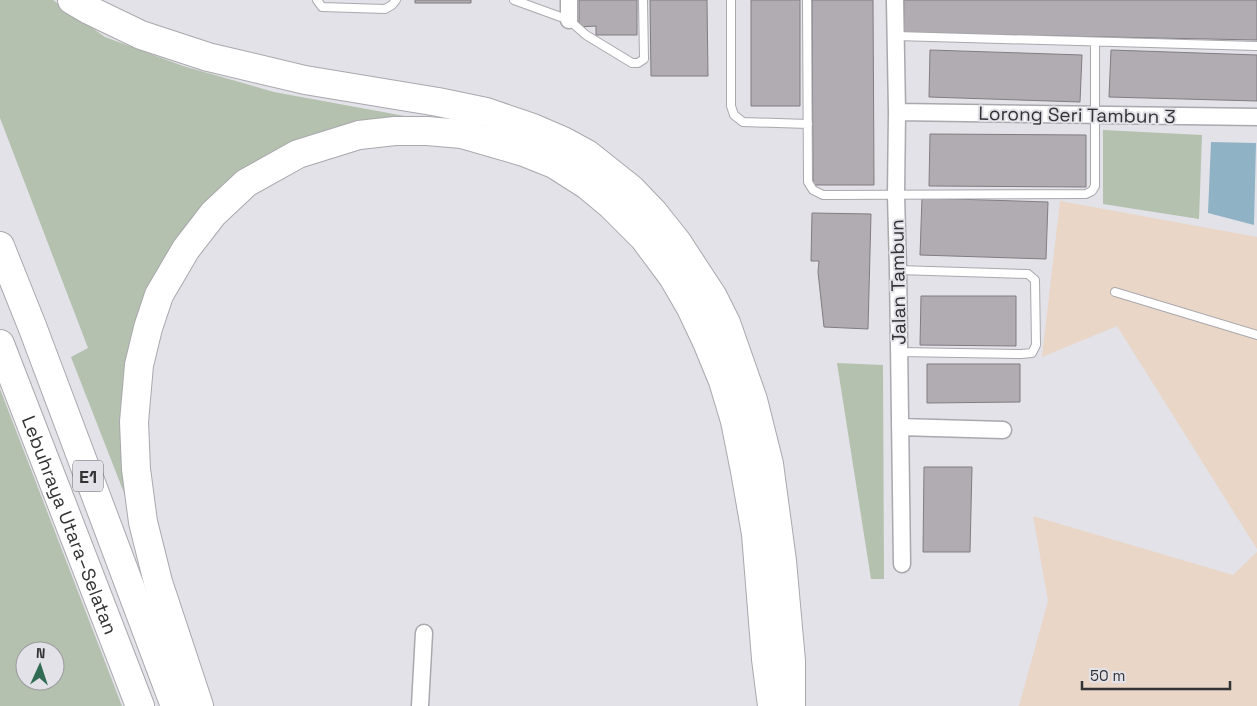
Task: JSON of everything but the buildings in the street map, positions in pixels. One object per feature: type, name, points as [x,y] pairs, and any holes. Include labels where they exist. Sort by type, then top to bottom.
[{"type":"highway","points":[[72,0],[141,34],[208,57],[306,80],[486,112],[533,128],[563,141],[587,154],[631,189],[678,242],[713,297],[726,323],[753,400],[769,464],[782,561],[791,661],[790,706]]},
{"type":"highway","points":[[199,706],[158,582],[143,522],[136,469],[134,422],[139,365],[148,328],[159,295],[186,249],[213,214],[246,183],[298,154],[359,135],[395,131],[427,131],[462,134],[524,152],[554,164],[587,185],[611,205],[644,238],[673,277],[691,308],[723,381],[735,422],[756,534],[766,659],[772,706]]},
{"type":"highway","name":"Lebuhraya Utara–Selatan","points":[[0,246],[32,326],[174,706]]},
{"type":"highway","name":"Lebuhraya Utara–Selatan","points":[[0,344],[140,706]]},
{"type":"street","points":[[569,0],[569,20]]},
{"type":"street","name":"Jalan Tambun","points":[[895,0],[902,564]]},
{"type":"street","name":"Lorong Seri Tambun 3","points":[[896,112],[1257,117]]},
{"type":"street","points":[[900,428],[1003,430]]},
{"type":"street","points":[[420,706],[424,632]]},
{"type":"lane","points":[[317,0],[322,7],[385,9],[396,0]]},
{"type":"lane","points":[[514,0],[569,20],[586,35],[632,63],[638,63],[644,59],[643,0]]},
{"type":"lane","points":[[731,0],[731,106],[734,115],[743,122],[808,124]]},
{"type":"lane","points":[[807,0],[808,182],[813,190],[823,195],[1086,194],[1092,191],[1095,186],[1094,42]]},
{"type":"lane","points":[[896,36],[1257,46]]},
{"type":"lane","points":[[898,270],[1028,274],[1035,280],[1036,285],[1036,345],[1032,353],[899,352]]},
{"type":"lane","points":[[1115,292],[1257,335]]},
{"type":"shaded area","points":[[1060,201],[1257,237],[1257,549],[1117,326],[1042,357]]},
{"type":"shaded area","points":[[1033,516],[1233,575],[1257,552],[1257,706],[1019,706],[1048,601]]},
{"type":"green space","points":[[0,0],[53,0],[105,37],[183,66],[274,92],[421,119],[223,191],[161,263],[130,339],[121,402],[126,498],[71,357],[88,348],[0,118]]},
{"type":"green space","points":[[1103,130],[1202,135],[1199,219],[1103,204]]},
{"type":"green space","points":[[837,363],[883,365],[884,579],[871,579]]},
{"type":"green space","points":[[0,389],[122,706],[0,706]]},
{"type":"water","points":[[1211,142],[1256,143],[1254,225],[1208,213]]}]
